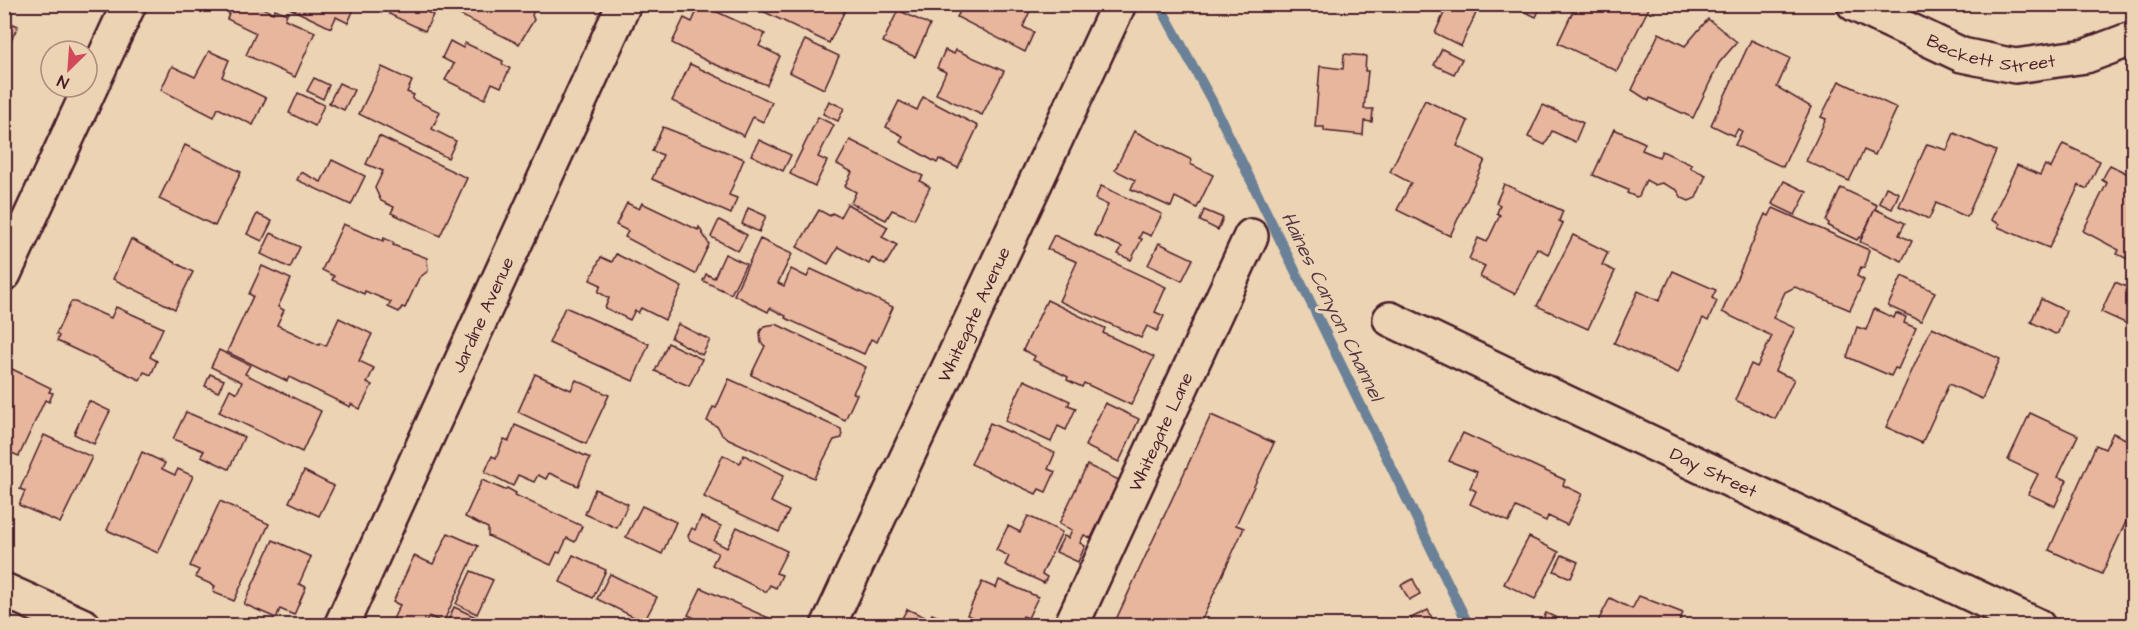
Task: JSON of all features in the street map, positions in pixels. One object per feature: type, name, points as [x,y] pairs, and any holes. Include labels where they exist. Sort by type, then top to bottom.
[{"type":"street","points":[[4,273],[129,4]]},
{"type":"street","name":"Jardine Avenue","points":[[341,626],[624,4]]},
{"type":"street","name":"Whitegate Avenue","points":[[828,626],[1119,4]]},
{"type":"street","name":"Beckett Street","points":[[1854,4],[1962,55],[2015,66],[2086,56],[2133,38]]},
{"type":"street","name":"Whitegate Lane","points":[[1071,626],[1251,237]]},
{"type":"street","name":"Day Street","points":[[1390,319],[2038,626]]},
{"type":"street","points":[[4,590],[84,626]]},
{"type":"building","points":[[233,4],[255,4],[273,13],[275,9],[287,14],[285,19],[315,32],[295,77],[246,55],[256,33],[227,19]]},
{"type":"building","points":[[281,4],[356,4],[348,23],[336,17],[331,28]]},
{"type":"building","points":[[380,4],[412,4],[433,15],[425,31],[389,14],[391,10]]},
{"type":"building","points":[[455,4],[537,4],[532,15],[534,20],[519,44],[452,11]]},
{"type":"building","points":[[700,4],[765,34],[759,46],[780,56],[767,85],[709,62],[672,43],[684,18],[692,22]]},
{"type":"building","points":[[748,4],[848,4],[829,43]]},
{"type":"building","points":[[959,4],[1033,4],[1023,27],[1034,32],[1025,52],[957,17],[962,8]]},
{"type":"building","points":[[1448,4],[1457,4],[1476,13],[1461,46],[1435,33]]},
{"type":"building","points":[[1509,4],[1542,4],[1536,17]]},
{"type":"building","points":[[1572,4],[1650,6],[1617,71],[1558,43],[1573,11],[1570,9]]},
{"type":"building","points":[[898,10],[930,25],[915,57],[883,42]]},
{"type":"building","points":[[1708,19],[1737,42],[1719,63],[1693,118],[1650,98],[1649,101],[1632,90],[1659,33],[1685,46]]},
{"type":"building","points":[[4,20],[18,26],[4,55]]},
{"type":"building","points":[[805,40],[839,56],[824,89],[789,72]]},
{"type":"building","points":[[1751,40],[1790,58],[1777,87],[1811,107],[1783,167],[1735,145],[1742,131],[1738,129],[1734,136],[1711,125]]},
{"type":"building","points":[[450,41],[463,48],[465,43],[503,61],[502,64],[510,68],[501,87],[492,83],[485,99],[445,80],[454,64],[442,58]]},
{"type":"building","points":[[1442,49],[1462,59],[1454,74],[1434,65]]},
{"type":"building","points":[[945,50],[954,54],[956,50],[1004,71],[982,115],[936,94],[946,72],[937,68]]},
{"type":"building","points":[[209,51],[229,60],[222,77],[266,98],[253,125],[218,108],[214,117],[161,90],[172,66],[195,77]]},
{"type":"building","points":[[1344,54],[1366,56],[1365,71],[1368,71],[1364,109],[1373,109],[1372,122],[1364,121],[1363,135],[1324,131],[1324,127],[1315,127],[1320,66],[1343,69]]},
{"type":"building","points":[[690,64],[772,102],[763,122],[753,117],[744,136],[672,101]]},
{"type":"building","points":[[382,67],[412,81],[407,92],[414,95],[412,99],[440,112],[432,129],[456,141],[448,158],[359,114]]},
{"type":"building","points":[[314,78],[329,85],[323,99],[307,91]]},
{"type":"building","points":[[1839,81],[1897,108],[1875,155],[1864,150],[1849,181],[1806,161],[1826,119],[1821,117]]},
{"type":"building","points":[[339,83],[354,90],[344,110],[329,103]]},
{"type":"building","points":[[298,93],[324,105],[315,126],[289,113]]},
{"type":"building","points":[[923,97],[978,126],[958,168],[939,159],[937,163],[900,142],[903,136],[886,127],[899,101],[917,110]]},
{"type":"building","points":[[1425,100],[1468,121],[1457,146],[1485,160],[1450,236],[1397,210],[1411,183],[1390,172]]},
{"type":"building","points":[[829,101],[844,108],[838,121],[823,114]]},
{"type":"building","points":[[1543,105],[1583,123],[1575,142],[1552,131],[1545,145],[1528,137]]},
{"type":"building","points":[[818,117],[834,125],[818,157],[827,161],[815,186],[790,174]]},
{"type":"building","points":[[663,127],[744,159],[729,195],[737,198],[731,214],[652,179],[663,155],[652,151]]},
{"type":"building","points":[[1614,129],[1645,143],[1642,150],[1659,157],[1662,151],[1692,165],[1690,168],[1706,175],[1696,198],[1689,201],[1682,198],[1677,190],[1662,183],[1655,185],[1646,180],[1639,196],[1636,197],[1627,193],[1628,190],[1593,175]]},
{"type":"building","points":[[1134,131],[1192,160],[1190,164],[1213,175],[1197,208],[1175,197],[1171,207],[1131,189],[1135,180],[1115,170]]},
{"type":"building","points":[[1954,133],[1996,151],[1967,217],[1936,203],[1929,219],[1899,206],[1927,144],[1947,150]]},
{"type":"building","points":[[379,136],[467,178],[440,236],[391,213],[394,207],[381,201],[375,188],[383,171],[366,164]]},
{"type":"building","points":[[759,140],[791,155],[783,171],[751,155]]},
{"type":"building","points":[[850,140],[923,176],[920,181],[930,187],[914,219],[892,210],[886,220],[851,203],[856,192],[845,186],[852,172],[837,164]]},
{"type":"building","points":[[2063,144],[2100,161],[2087,189],[2079,185],[2049,248],[1998,227],[1999,224],[1991,220],[2017,165],[2040,175],[2045,165],[2051,168]]},
{"type":"building","points":[[185,145],[241,172],[215,226],[159,199]]},
{"type":"building","points":[[332,160],[365,176],[351,205],[297,180],[301,172],[321,182]]},
{"type":"building","points":[[2110,165],[2134,177],[2134,262],[2117,254],[2119,250],[2083,231],[2107,183],[2102,180]]},
{"type":"building","points":[[1784,181],[1807,192],[1795,215],[1772,204]]},
{"type":"building","points":[[1504,184],[1563,211],[1559,221],[1563,223],[1548,254],[1537,248],[1515,294],[1480,277],[1485,266],[1469,259],[1478,238],[1487,242],[1500,215],[1497,213],[1500,205],[1496,203]]},
{"type":"building","points":[[1101,186],[1162,214],[1151,236],[1142,232],[1139,238],[1142,239],[1131,260],[1118,254],[1122,247],[1094,235],[1108,205],[1095,199]]},
{"type":"building","points":[[1886,187],[1899,193],[1892,209],[1879,203]]},
{"type":"building","points":[[1841,188],[1877,205],[1861,238],[1857,240],[1828,226],[1829,223],[1826,221]]},
{"type":"building","points":[[627,203],[639,209],[642,203],[698,230],[699,227],[709,244],[695,274],[625,237],[628,231],[616,225]]},
{"type":"building","points":[[847,204],[888,227],[882,237],[897,245],[885,265],[872,258],[869,264],[838,247],[828,264],[797,247],[819,210],[830,216],[832,213],[840,217]]},
{"type":"building","points":[[748,208],[766,216],[759,232],[742,224]]},
{"type":"building","points":[[1773,208],[1869,250],[1864,268],[1861,267],[1857,276],[1864,280],[1850,310],[1795,287],[1785,292],[1773,318],[1795,328],[1775,371],[1794,379],[1775,419],[1735,400],[1751,364],[1757,367],[1772,336],[1722,312],[1765,214],[1769,216]]},
{"type":"building","points":[[1875,209],[1905,223],[1899,235],[1912,241],[1902,261],[1860,242]]},
{"type":"building","points":[[1204,210],[1223,218],[1218,230],[1200,221]]},
{"type":"building","points":[[257,214],[272,221],[262,241],[247,234]]},
{"type":"building","points":[[719,220],[747,235],[738,251],[711,237]]},
{"type":"building","points":[[343,224],[383,241],[384,238],[394,243],[393,245],[427,258],[428,271],[419,278],[405,308],[402,307],[399,312],[388,307],[391,302],[365,291],[364,294],[332,280],[334,276],[322,270]]},
{"type":"building","points":[[271,233],[300,247],[290,268],[261,254]]},
{"type":"building","points":[[1054,235],[1166,287],[1155,312],[1164,316],[1157,331],[1147,326],[1141,338],[1059,301],[1077,262],[1047,249]]},
{"type":"building","points":[[1573,235],[1608,252],[1602,265],[1615,271],[1588,329],[1537,306]]},
{"type":"building","points":[[131,239],[193,272],[175,309],[113,279]]},
{"type":"building","points":[[760,239],[792,254],[778,283],[784,286],[791,269],[807,277],[811,269],[893,307],[877,342],[871,339],[864,354],[785,318],[786,316],[770,308],[768,312],[734,295]]},
{"type":"building","points":[[1159,243],[1193,259],[1182,281],[1148,265]]},
{"type":"building","points":[[616,254],[682,287],[665,320],[641,308],[638,313],[635,310],[630,320],[605,308],[609,298],[598,292],[601,285],[590,280],[601,257],[612,262]]},
{"type":"building","points":[[725,254],[746,264],[731,294],[703,281],[706,274],[714,278]]},
{"type":"building","points":[[262,266],[291,279],[278,307],[284,310],[277,325],[319,345],[320,343],[326,346],[339,318],[372,334],[359,361],[374,368],[367,383],[372,385],[360,409],[351,404],[350,407],[289,377],[287,381],[227,352],[253,296],[249,294]]},
{"type":"building","points":[[1673,271],[1716,290],[1712,298],[1717,301],[1708,321],[1703,318],[1678,373],[1614,343],[1638,291],[1659,301]]},
{"type":"building","points":[[1902,276],[1935,292],[1921,321],[1888,306]]},
{"type":"building","points":[[2115,282],[2134,290],[2132,326],[2101,312]]},
{"type":"building","points":[[2041,299],[2066,311],[2058,333],[2055,334],[2031,322]]},
{"type":"building","points":[[1047,300],[1105,328],[1103,333],[1154,357],[1131,405],[1084,383],[1082,387],[1067,380],[1068,377],[1033,360],[1035,356],[1023,350]]},
{"type":"building","points":[[71,302],[111,318],[116,307],[163,328],[150,357],[157,361],[151,375],[144,372],[140,380],[57,341],[59,336],[56,334]]},
{"type":"building","points":[[565,307],[649,344],[633,381],[549,343]]},
{"type":"building","points":[[1874,309],[1894,318],[1896,313],[1906,317],[1904,323],[1916,328],[1898,369],[1895,368],[1891,376],[1847,357],[1857,327],[1866,330]]},
{"type":"building","points":[[678,324],[710,340],[702,355],[671,338]]},
{"type":"building","points":[[776,324],[866,367],[853,393],[857,394],[845,420],[751,375],[765,346],[761,343],[760,332],[764,326]]},
{"type":"building","points":[[1932,327],[2000,359],[1982,399],[1949,384],[1922,443],[1886,427]]},
{"type":"building","points":[[668,343],[702,359],[689,386],[655,371]]},
{"type":"building","points":[[219,350],[250,365],[245,374],[321,411],[302,452],[219,412],[230,389],[237,393],[242,382],[211,367]]},
{"type":"building","points":[[10,368],[51,388],[49,392],[53,393],[49,402],[45,400],[19,456],[4,450],[4,379]]},
{"type":"building","points":[[210,374],[224,380],[218,392],[205,386]]},
{"type":"building","points":[[535,374],[571,390],[576,380],[609,395],[586,444],[518,412]]},
{"type":"building","points":[[729,379],[841,429],[842,438],[834,440],[814,478],[729,439],[722,435],[718,427],[707,421],[713,407],[716,408]]},
{"type":"building","points":[[1024,380],[1070,401],[1068,405],[1076,408],[1066,430],[1058,426],[1051,442],[1005,421]]},
{"type":"building","points":[[89,401],[110,411],[94,444],[74,434]]},
{"type":"building","points":[[1105,403],[1139,419],[1119,462],[1085,446]]},
{"type":"building","points":[[186,412],[244,437],[229,469],[201,456],[204,451],[173,439]]},
{"type":"building","points":[[2030,413],[2078,435],[2058,477],[2067,480],[2055,506],[2028,494],[2038,474],[2008,460]]},
{"type":"building","points":[[1211,415],[1274,443],[1236,525],[1244,528],[1199,626],[1113,626]]},
{"type":"building","points":[[990,423],[1055,453],[1048,469],[1055,472],[1046,492],[1039,489],[1036,494],[971,464]]},
{"type":"building","points":[[515,425],[590,458],[578,486],[549,473],[546,479],[538,475],[534,482],[518,475],[513,486],[485,472],[492,456],[496,458],[504,439],[509,441]]},
{"type":"building","points":[[1463,433],[1565,480],[1563,485],[1582,494],[1567,525],[1548,516],[1546,521],[1516,507],[1509,522],[1470,504],[1476,491],[1470,488],[1477,472],[1449,461]]},
{"type":"building","points":[[2113,433],[2134,443],[2134,504],[2102,574],[2049,550],[2096,445],[2105,449]]},
{"type":"building","points":[[44,435],[92,457],[60,523],[19,505],[25,491],[20,489]]},
{"type":"building","points":[[142,452],[165,463],[162,469],[175,475],[178,469],[193,476],[158,553],[107,530]]},
{"type":"building","points":[[723,455],[740,463],[744,455],[784,475],[771,502],[789,511],[779,532],[704,497]]},
{"type":"building","points":[[1087,465],[1119,480],[1091,538],[1084,535],[1080,543],[1085,546],[1078,562],[1056,552],[1064,536],[1068,538],[1072,530],[1059,524]]},
{"type":"building","points":[[304,471],[334,486],[319,516],[289,502]]},
{"type":"building","points":[[482,480],[505,490],[507,488],[516,493],[515,495],[582,526],[575,542],[567,538],[551,565],[488,536],[488,528],[465,517]]},
{"type":"building","points":[[595,489],[628,504],[617,528],[585,514]]},
{"type":"building","points":[[220,501],[269,524],[234,601],[213,592],[215,586],[195,577],[199,570],[190,566]]},
{"type":"building","points":[[642,506],[676,522],[662,554],[626,537]]},
{"type":"building","points":[[1028,516],[1062,532],[1042,574],[1047,577],[1044,583],[1005,565],[1009,556],[996,550],[1008,526],[1020,532]]},
{"type":"building","points":[[701,517],[721,526],[714,541],[727,548],[737,527],[787,551],[776,573],[782,575],[776,588],[770,585],[766,592],[712,565],[718,553],[690,540],[688,536],[692,528],[695,530]]},
{"type":"building","points":[[448,533],[478,546],[443,623],[429,616],[424,626],[391,623],[400,605],[393,602],[414,556],[433,564]]},
{"type":"building","points":[[1529,537],[1559,552],[1535,599],[1504,584]]},
{"type":"building","points":[[273,540],[311,557],[299,584],[306,587],[294,615],[280,609],[276,618],[244,604]]},
{"type":"building","points":[[573,555],[606,570],[593,598],[560,582]]},
{"type":"building","points":[[1562,555],[1578,562],[1571,578],[1554,571]]},
{"type":"building","points":[[471,571],[493,580],[477,614],[456,604]]},
{"type":"building","points":[[610,574],[657,597],[644,622],[597,599]]},
{"type":"building","points":[[1413,579],[1420,594],[1409,600],[1401,585]]},
{"type":"building","points":[[999,580],[1038,597],[1028,618],[1023,616],[1019,626],[979,626],[980,621],[967,615],[982,582],[996,588]]},
{"type":"building","points":[[701,588],[771,619],[768,626],[691,625],[695,618],[688,615]]},
{"type":"building","points":[[1639,596],[1683,613],[1677,626],[1596,625],[1610,598],[1632,609]]},
{"type":"building","points":[[454,607],[480,619],[477,626],[446,626]]},
{"type":"building","points":[[907,609],[929,619],[932,614],[941,618],[938,624],[941,626],[892,626],[895,619],[900,622]]},
{"type":"building","points":[[1428,610],[1435,624],[1414,626],[1411,618]]},
{"type":"building","points":[[1546,613],[1572,625],[1540,626]]},
{"type":"waterway","name":"Haines Canyon Channel","points":[[1159,4],[1212,101],[1469,626]]}]
